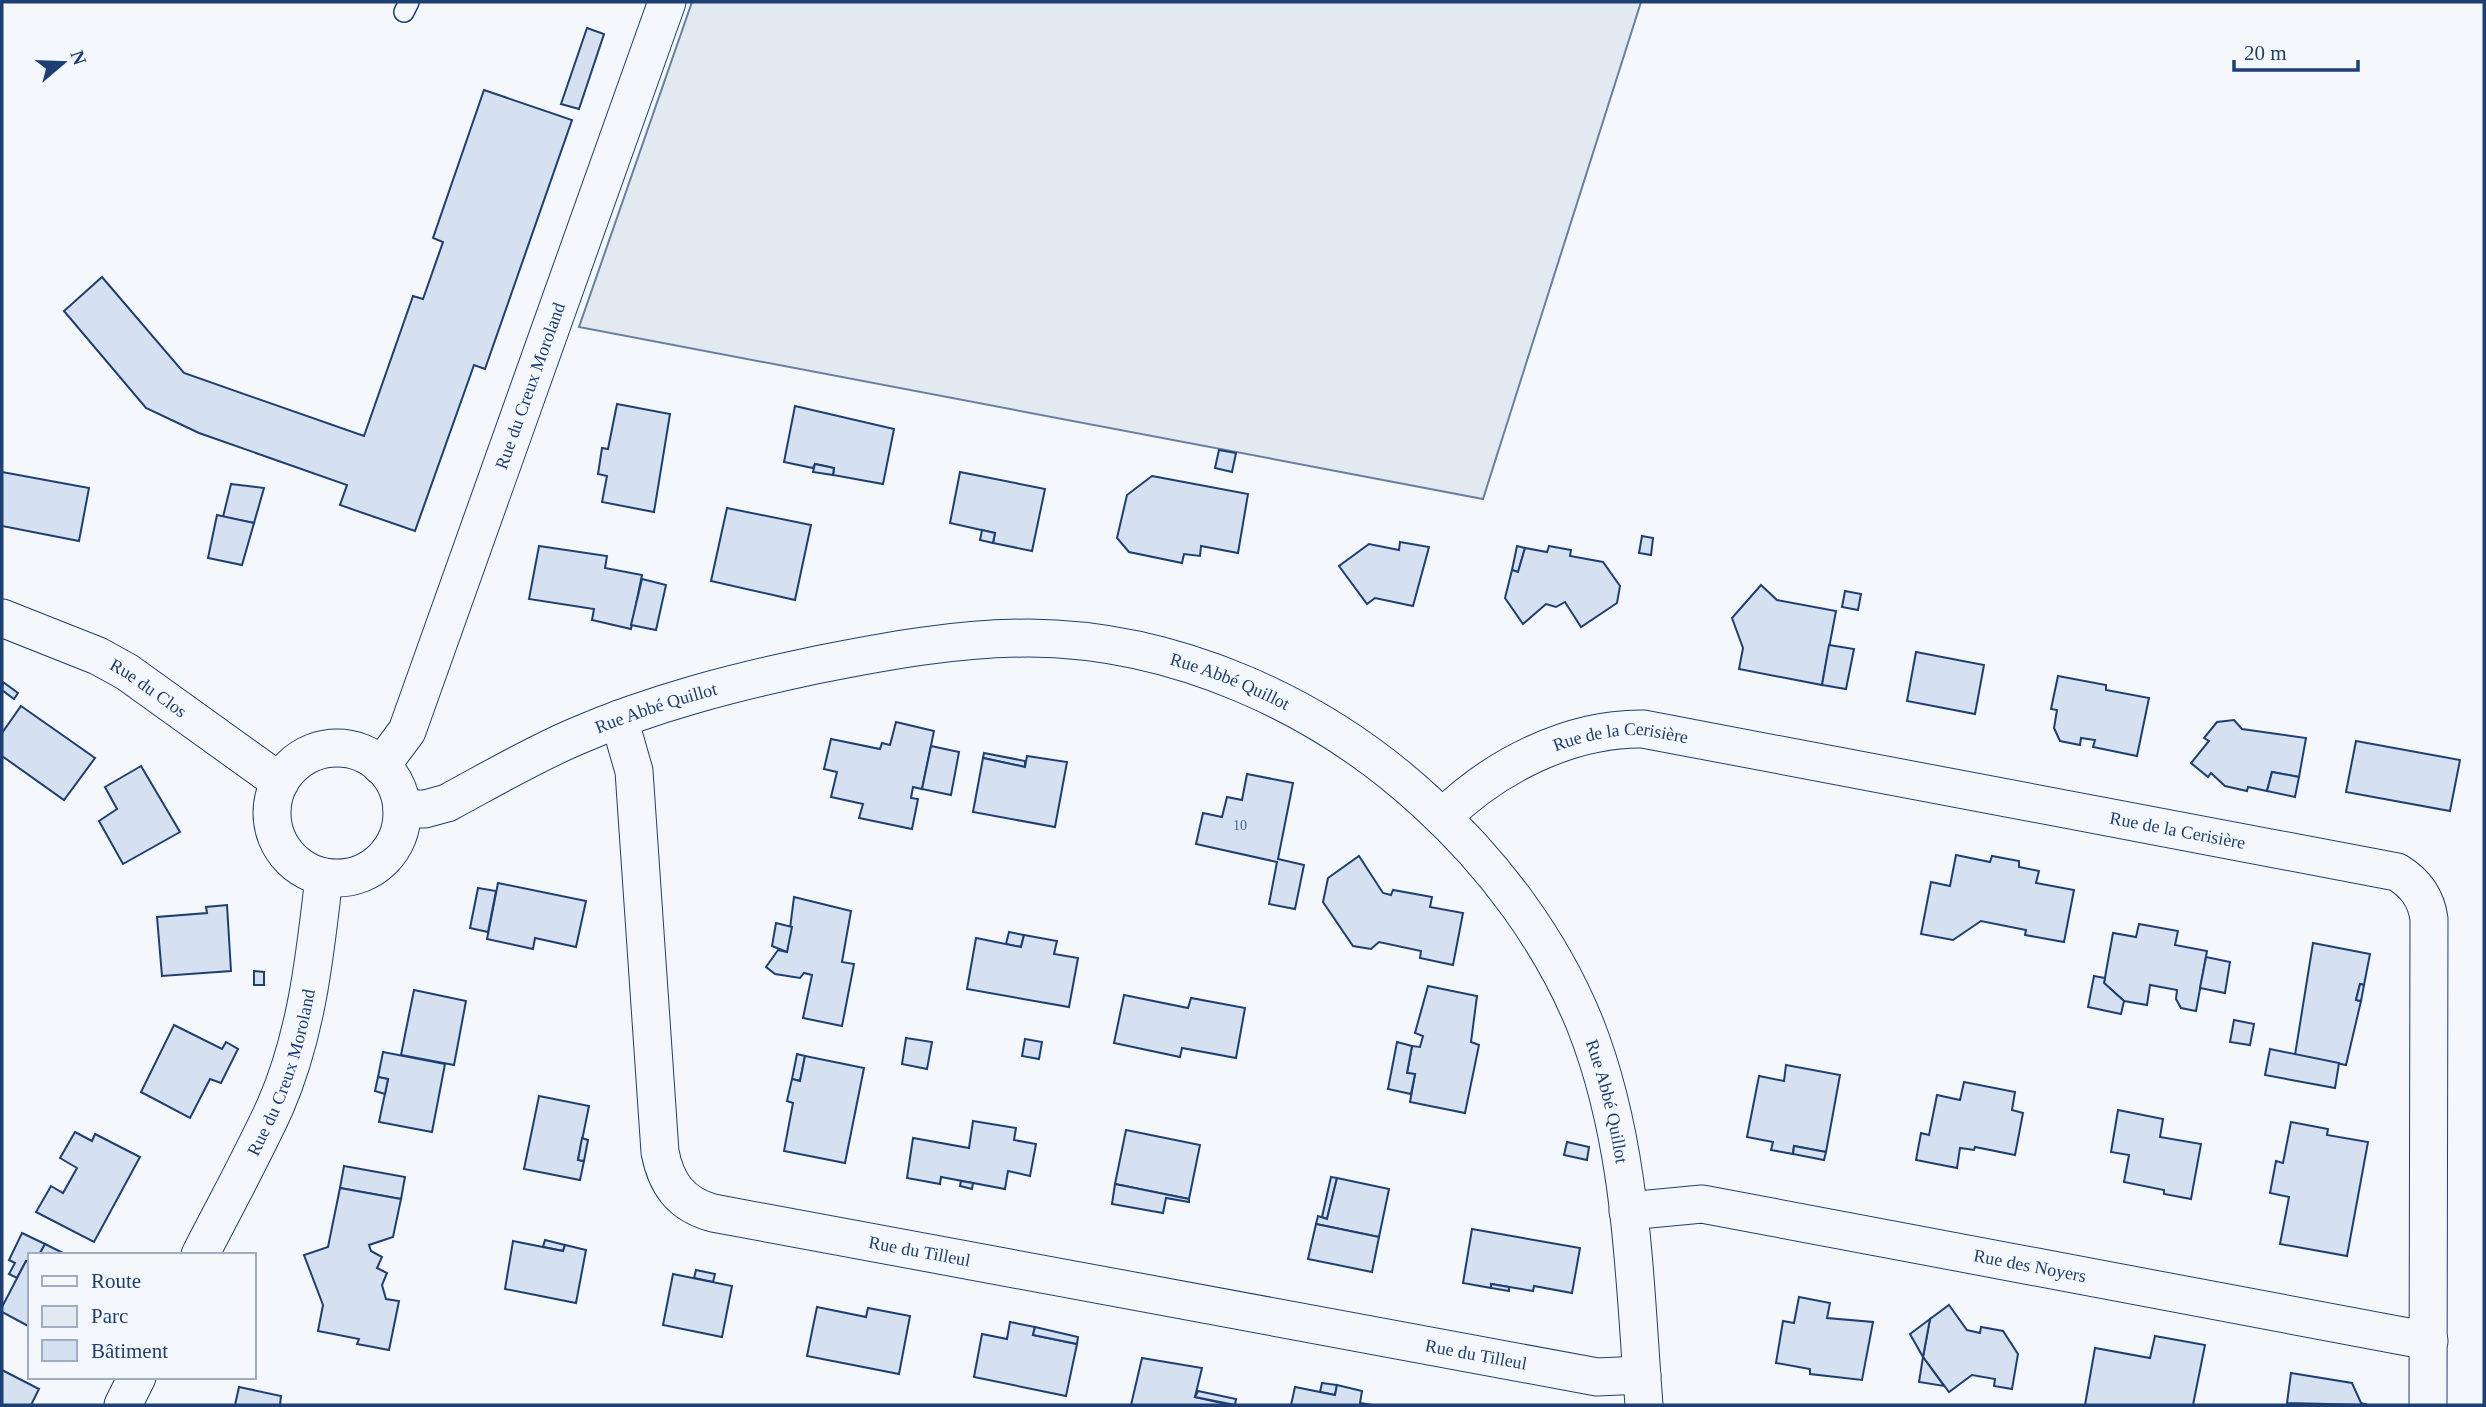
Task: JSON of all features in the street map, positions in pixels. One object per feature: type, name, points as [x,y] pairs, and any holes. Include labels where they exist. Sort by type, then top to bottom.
[{"type":"street","name":"Rue du Creux Moroland","points":[[381,766],[407,731],[667,2]]},
{"type":"street","name":"Rue du Clos","points":[[2,618],[98,656],[127,672],[280,782]]},
{"type":"street","name":"Rue Abbé Quillot","points":[[402,809],[425,809],[447,803],[575,737],[619,719],[723,687],[871,654],[929,645],[997,639],[1071,641],[1135,651],[1183,663],[1279,700],[1325,723],[1363,749],[1443,817],[1478,853],[1508,891],[1565,981],[1593,1048],[1613,1111],[1623,1162],[1643,1390]]},
{"type":"street","name":"Rue du Tilleul","points":[[619,719],[634,771],[660,1152],[668,1180],[687,1203],[699,1209],[726,1215],[1597,1377],[1643,1390]]},
{"type":"street","name":"Rue de la Cerisière","points":[[1443,817],[1476,788],[1546,749],[1600,730],[1643,729],[2397,872],[2412,882],[2422,895],[2429,919],[2428,1405]]},
{"type":"street","points":[[326,749],[346,749],[365,755],[381,766],[395,786],[402,809],[395,842],[379,862],[358,875],[324,877],[293,862],[274,833],[271,816],[280,782],[292,766],[308,755],[326,749]]},
{"type":"street","name":"Rue du Creux Moroland","points":[[201,1253],[275,1106],[288,1072],[314,972],[324,877]]},
{"type":"street","name":"Rue des Noyers","points":[[1628,1211],[1702,1204],[2429,1340]]},
{"type":"street","points":[[123,1405],[136,1379]]},
{"type":"green space","points":[[692,2],[1641,2],[1483,499],[579,327]]},
{"type":"building","points":[[587,28],[604,34],[579,109],[561,104]]},
{"type":"building","points":[[484,90],[572,120],[485,369],[474,365],[415,531],[340,505],[347,485],[199,433],[146,408],[64,311],[102,277],[184,373],[364,436],[413,296],[423,299],[443,242],[433,238]]},
{"type":"building","points":[[617,404],[670,414],[654,512],[602,502],[607,476],[598,474],[602,448],[608,449]]},
{"type":"building","points":[[795,406],[894,429],[883,484],[833,475],[834,468],[815,464],[813,468],[784,462]]},
{"type":"building","points":[[1219,450],[1236,453],[1232,472],[1215,468]]},
{"type":"building","points":[[815,464],[834,468],[833,475],[813,472]]},
{"type":"building","points":[[2,472],[89,488],[79,541],[2,526]]},
{"type":"building","points":[[960,472],[1045,489],[1032,551],[993,543],[995,533],[950,523]]},
{"type":"building","points":[[1152,476],[1248,494],[1238,553],[1201,546],[1200,556],[1184,554],[1182,563],[1129,552],[1117,538],[1127,495]]},
{"type":"building","points":[[231,484],[264,488],[254,523],[223,517]]},
{"type":"building","points":[[727,508],[811,525],[795,600],[711,581]]},
{"type":"building","points":[[217,515],[254,523],[242,565],[208,558]]},
{"type":"building","points":[[982,530],[995,533],[993,543],[980,540]]},
{"type":"building","points":[[1642,536],[1653,538],[1651,555],[1639,553]]},
{"type":"building","points":[[1400,542],[1429,547],[1413,606],[1375,598],[1367,604],[1339,566],[1369,544],[1399,550]]},
{"type":"building","points":[[539,546],[607,556],[605,568],[642,575],[631,629],[592,620],[594,609],[529,599]]},
{"type":"building","points":[[1517,546],[1525,548],[1518,572],[1512,570]]},
{"type":"building","points":[[1549,546],[1571,550],[1570,556],[1603,562],[1620,586],[1617,603],[1581,627],[1565,602],[1556,607],[1546,604],[1523,624],[1505,598],[1512,570],[1518,572],[1525,548],[1547,552]]},
{"type":"building","points":[[642,579],[666,585],[656,630],[631,625]]},
{"type":"building","points":[[1761,585],[1777,600],[1836,611],[1822,685],[1739,669],[1743,648],[1732,618]]},
{"type":"building","points":[[1845,591],[1861,594],[1858,610],[1842,607]]},
{"type":"building","points":[[1829,645],[1854,649],[1846,689],[1822,685]]},
{"type":"building","points":[[1916,652],[1984,665],[1975,714],[1907,701]]},
{"type":"building","points":[[2058,676],[2106,685],[2106,690],[2149,698],[2137,756],[2093,747],[2095,740],[2081,738],[2080,745],[2060,741],[2054,728],[2057,710],[2051,709]]},
{"type":"building","points":[[3,682],[18,693],[14,699],[2,690]]},
{"type":"building","points":[[21,706],[95,758],[64,800],[2,756],[2,733]]},
{"type":"building","points":[[2234,720],[2242,729],[2306,738],[2299,777],[2272,772],[2267,791],[2248,787],[2247,791],[2225,786],[2211,773],[2208,777],[2191,763],[2209,741],[2204,738],[2217,722]]},
{"type":"building","points":[[896,722],[934,731],[922,789],[913,787],[911,798],[918,799],[912,829],[859,818],[863,804],[831,797],[837,772],[824,769],[831,739],[880,749],[882,743],[890,745]]},
{"type":"building","points":[[2356,741],[2460,760],[2450,811],[2346,792]]},
{"type":"building","points":[[931,746],[959,752],[951,795],[922,789]]},
{"type":"building","points":[[984,753],[1025,761],[1025,767],[983,758]]},
{"type":"building","points":[[1027,756],[1067,762],[1055,827],[973,812],[983,758],[1025,767]]},
{"type":"building","points":[[141,766],[180,832],[123,864],[99,821],[117,809],[105,787]]},
{"type":"building","points":[[2272,772],[2299,777],[2295,797],[2267,791]]},
{"type":"building","points":[[1247,774],[1293,783],[1278,859],[1304,865],[1295,909],[1269,904],[1277,862],[1196,844],[1203,813],[1222,817],[1227,797],[1242,800]]},
{"type":"building","points":[[1956,855],[1990,862],[1992,856],[2019,861],[2019,867],[2039,871],[2036,883],[2074,890],[2064,942],[2025,935],[2026,930],[1981,921],[1953,940],[1921,934],[1931,882],[1950,886]]},
{"type":"building","points":[[1359,856],[1383,893],[1391,895],[1393,890],[1432,897],[1430,907],[1463,913],[1453,965],[1420,958],[1421,951],[1379,942],[1371,949],[1353,946],[1323,902],[1328,878]]},
{"type":"building","points":[[498,883],[586,901],[576,947],[535,938],[533,949],[487,939]]},
{"type":"building","points":[[478,888],[496,891],[488,932],[470,928]]},
{"type":"building","points":[[794,897],[851,911],[842,962],[854,964],[842,1026],[803,1018],[812,975],[804,973],[800,978],[775,974],[766,967],[778,950],[787,952]]},
{"type":"building","points":[[227,905],[231,971],[162,976],[157,917],[207,913],[206,907]]},
{"type":"building","points":[[776,923],[792,927],[787,952],[772,946]]},
{"type":"building","points":[[2139,924],[2178,931],[2175,945],[2207,951],[2196,1011],[2181,1008],[2176,999],[2177,990],[2150,985],[2147,1005],[2124,1001],[2104,983],[2113,933],[2136,937]]},
{"type":"building","points":[[1009,932],[1024,935],[1021,947],[1006,944]]},
{"type":"building","points":[[1024,935],[1057,941],[1054,954],[1078,958],[1069,1007],[967,989],[976,938],[1021,947]]},
{"type":"building","points":[[2313,943],[2370,954],[2364,985],[2360,984],[2356,1000],[2361,1001],[2346,1065],[2295,1055]]},
{"type":"building","points":[[2206,957],[2230,962],[2225,993],[2200,988]]},
{"type":"building","points":[[254,971],[264,972],[264,985],[254,985]]},
{"type":"building","points":[[2094,976],[2105,978],[2104,983],[2124,1001],[2121,1014],[2088,1007]]},
{"type":"building","points":[[2360,984],[2364,985],[2361,1001],[2356,1000]]},
{"type":"building","points":[[1428,986],[1477,996],[1471,1042],[1479,1045],[1465,1113],[1410,1102],[1415,1074],[1407,1073],[1412,1046],[1420,1047],[1423,1036],[1415,1033]]},
{"type":"building","points":[[414,990],[466,1001],[454,1065],[401,1055]]},
{"type":"building","points":[[1124,995],[1188,1008],[1191,998],[1245,1008],[1236,1058],[1182,1048],[1180,1057],[1114,1043]]},
{"type":"building","points":[[2234,1020],[2254,1024],[2250,1045],[2230,1042]]},
{"type":"building","points":[[174,1025],[222,1049],[226,1042],[238,1049],[221,1083],[210,1079],[190,1118],[141,1092]]},
{"type":"building","points":[[906,1038],[932,1042],[927,1069],[902,1064]]},
{"type":"building","points":[[1025,1039],[1042,1042],[1039,1059],[1022,1056]]},
{"type":"building","points":[[1397,1042],[1412,1046],[1407,1073],[1415,1074],[1411,1094],[1388,1089]]},
{"type":"building","points":[[2270,1049],[2339,1063],[2335,1088],[2265,1075]]},
{"type":"building","points":[[383,1052],[445,1064],[432,1132],[379,1122],[388,1079],[378,1077]]},
{"type":"building","points":[[797,1054],[805,1056],[800,1081],[792,1079]]},
{"type":"building","points":[[805,1056],[864,1068],[845,1163],[784,1151],[793,1103],[787,1101],[792,1079],[800,1081]]},
{"type":"building","points":[[1786,1065],[1840,1075],[1826,1152],[1794,1146],[1793,1154],[1771,1150],[1773,1142],[1747,1137],[1759,1076],[1784,1081]]},
{"type":"building","points":[[378,1077],[388,1079],[385,1094],[375,1091]]},
{"type":"building","points":[[1964,1082],[2015,1092],[2012,1110],[2023,1113],[2015,1155],[1975,1147],[1974,1150],[1960,1148],[1957,1168],[1916,1160],[1921,1133],[1929,1135],[1937,1095],[1960,1100]]},
{"type":"building","points":[[539,1096],[589,1106],[578,1160],[584,1161],[580,1180],[524,1169]]},
{"type":"building","points":[[2118,1110],[2163,1119],[2160,1137],[2201,1144],[2191,1199],[2124,1182],[2129,1155],[2111,1152]]},
{"type":"building","points":[[973,1121],[1016,1128],[1014,1140],[1036,1144],[1030,1176],[1008,1171],[1005,1189],[941,1177],[940,1184],[907,1178],[913,1138],[969,1148]]},
{"type":"building","points":[[2291,1122],[2328,1129],[2327,1135],[2368,1142],[2347,1256],[2280,1244],[2289,1197],[2270,1193],[2276,1161],[2283,1163]]},
{"type":"building","points":[[1126,1130],[1200,1145],[1189,1199],[1115,1184]]},
{"type":"building","points":[[75,1132],[92,1141],[95,1134],[140,1157],[94,1242],[36,1212],[51,1186],[63,1193],[77,1168],[60,1158]]},
{"type":"building","points":[[582,1138],[588,1140],[584,1161],[578,1160]]},
{"type":"building","points":[[1567,1142],[1589,1147],[1587,1160],[1564,1155]]},
{"type":"building","points":[[1794,1146],[1826,1152],[1824,1160],[1793,1154]]},
{"type":"building","points":[[344,1166],[405,1177],[401,1199],[340,1188]]},
{"type":"building","points":[[1331,1177],[1337,1178],[1327,1219],[1322,1217]]},
{"type":"building","points":[[1337,1178],[1389,1189],[1379,1237],[1316,1224],[1318,1216],[1327,1219]]},
{"type":"building","points":[[961,1181],[973,1183],[972,1189],[960,1186]]},
{"type":"building","points":[[1115,1184],[1189,1199],[1189,1202],[1166,1198],[1163,1213],[1112,1204]]},
{"type":"building","points":[[340,1188],[401,1199],[393,1237],[369,1245],[371,1251],[382,1257],[377,1268],[387,1273],[382,1285],[386,1299],[399,1301],[389,1350],[357,1344],[359,1339],[318,1331],[323,1305],[304,1255],[328,1247]]},
{"type":"building","points":[[1316,1224],[1379,1237],[1372,1272],[1308,1259]]},
{"type":"building","points":[[1472,1229],[1580,1248],[1572,1293],[1534,1286],[1533,1291],[1491,1284],[1491,1288],[1463,1283]]},
{"type":"building","points":[[22,1233],[45,1244],[40,1253],[28,1253],[28,1262],[26,1261],[17,1278],[9,1274],[15,1263],[9,1260]]},
{"type":"building","points":[[545,1240],[565,1245],[563,1251],[543,1247]]},
{"type":"building","points":[[513,1241],[563,1251],[565,1245],[586,1250],[576,1303],[505,1289]]},
{"type":"building","points":[[45,1244],[63,1253],[40,1253]]},
{"type":"building","points":[[26,1261],[28,1262],[28,1326],[2,1312],[2,1307]]},
{"type":"building","points":[[696,1270],[715,1274],[713,1282],[694,1278]]},
{"type":"building","points":[[673,1274],[732,1286],[722,1337],[663,1325]]},
{"type":"building","points":[[1491,1284],[1509,1287],[1509,1291],[1491,1288]]},
{"type":"building","points":[[1799,1297],[1830,1303],[1827,1318],[1873,1322],[1862,1380],[1810,1374],[1810,1369],[1776,1363],[1783,1321],[1794,1323]]},
{"type":"building","points":[[1949,1305],[1967,1330],[1980,1333],[1981,1327],[2003,1331],[2018,1354],[2012,1389],[1994,1386],[1995,1379],[1972,1375],[1949,1392],[1923,1357],[1930,1319]]},
{"type":"building","points":[[817,1307],[866,1317],[868,1308],[910,1316],[899,1374],[807,1356]]},
{"type":"building","points":[[1930,1319],[1923,1357],[1910,1334]]},
{"type":"building","points":[[1010,1322],[1035,1327],[1033,1335],[1077,1344],[1066,1396],[974,1377],[982,1334],[1007,1339]]},
{"type":"building","points":[[1035,1327],[1078,1337],[1077,1344],[1033,1335]]},
{"type":"building","points":[[2155,1336],[2205,1345],[2193,1405],[2085,1405],[2095,1348],[2150,1358]]},
{"type":"building","points":[[1923,1357],[1944,1386],[1919,1382]]},
{"type":"building","points":[[1142,1358],[1202,1368],[1195,1397],[1231,1405],[1131,1405]]},
{"type":"building","points":[[2,1370],[39,1389],[31,1405],[2,1405]]},
{"type":"building","points":[[2291,1373],[2352,1383],[2361,1403],[2368,1405],[2287,1403]]},
{"type":"building","points":[[1322,1383],[1337,1385],[1335,1395],[1320,1392]]},
{"type":"building","points":[[1337,1385],[1362,1391],[1360,1403],[1373,1405],[1291,1405],[1295,1387],[1335,1395]]},
{"type":"building","points":[[239,1387],[281,1396],[280,1405],[235,1405]]},
{"type":"building","points":[[1198,1391],[1236,1399],[1235,1405],[1195,1397]]}]
